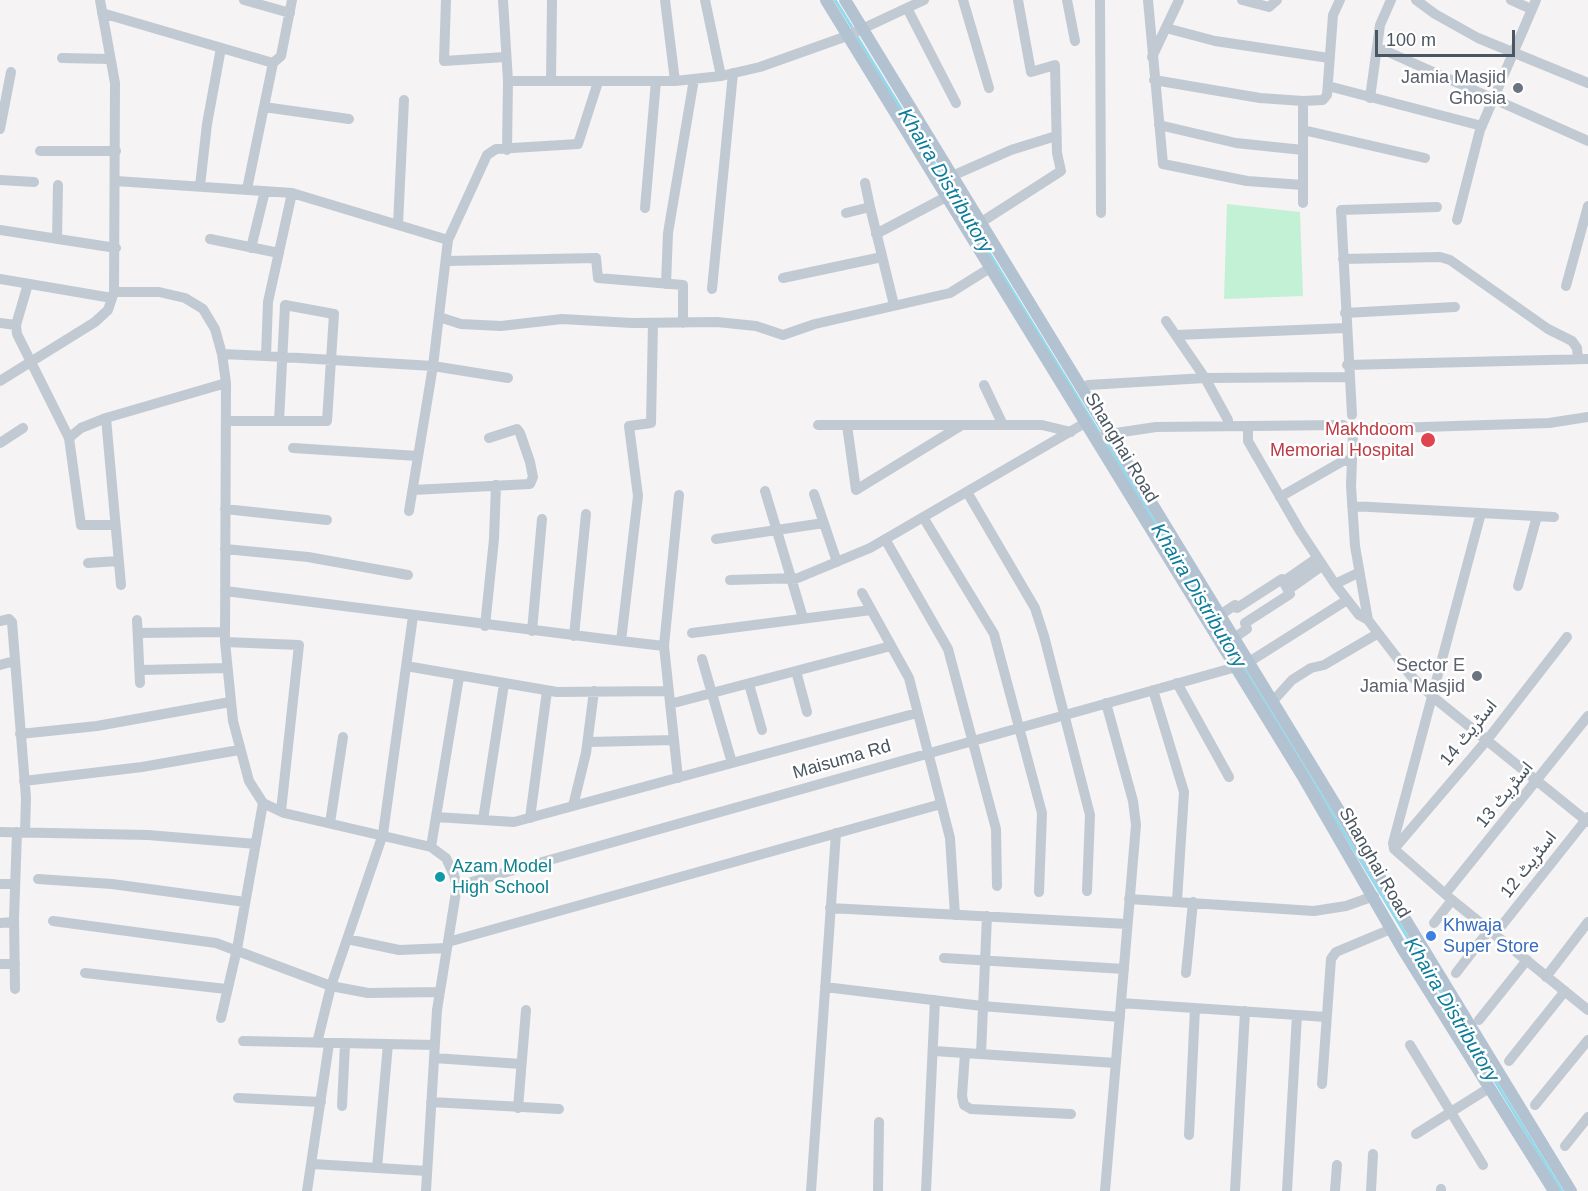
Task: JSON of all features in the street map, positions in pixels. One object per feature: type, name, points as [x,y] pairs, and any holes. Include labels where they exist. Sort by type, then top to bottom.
[{"type":"main road","name":"Shanghai Road","points":[[826,0],[855,32],[952,176],[1082,389],[1102,436],[1236,667],[1409,943],[1571,1191]]},
{"type":"main road","name":"Shanghai Road","points":[[845,0],[855,32],[946,197],[1085,423],[1102,436],[1220,615],[1273,701],[1375,887],[1391,928],[1409,943],[1489,1088],[1554,1191]]},
{"type":"street","points":[[0,381],[94,322],[108,310],[113,295],[116,248],[115,83],[100,0]]},
{"type":"street","points":[[243,0],[290,13]]},
{"type":"street","points":[[247,189],[273,63],[281,56],[292,0]]},
{"type":"street","points":[[446,0],[444,61],[505,57]]},
{"type":"street","points":[[503,0],[508,81],[507,150]]},
{"type":"street","points":[[551,80],[552,0]]},
{"type":"street","points":[[665,0],[675,81]]},
{"type":"street","points":[[705,0],[721,76]]},
{"type":"street","points":[[508,81],[675,81],[721,76],[760,67],[855,32],[924,0]]},
{"type":"street","points":[[963,0],[989,88]]},
{"type":"street","points":[[980,223],[1061,171],[1056,136],[1055,65],[1031,72],[1018,0]]},
{"type":"street","points":[[1067,0],[1075,41]]},
{"type":"street","points":[[1100,0],[1101,213]]},
{"type":"street","points":[[1148,0],[1163,164],[1247,181],[1303,185]]},
{"type":"street","points":[[1152,57],[1179,0]]},
{"type":"street","points":[[1242,0],[1269,7],[1277,0]]},
{"type":"street","points":[[1154,80],[1303,101],[1323,100],[1327,95],[1333,15],[1340,0]]},
{"type":"street","points":[[1370,98],[1380,25],[1391,0]]},
{"type":"street","points":[[1416,0],[1435,14],[1470,33],[1588,83]]},
{"type":"street","points":[[1457,220],[1482,126],[1534,5],[1511,0]]},
{"type":"street","points":[[907,8],[956,103]]},
{"type":"street","points":[[102,13],[273,63]]},
{"type":"street","points":[[1167,28],[1215,41],[1329,58]]},
{"type":"street","points":[[1377,47],[1588,141]]},
{"type":"street","points":[[200,186],[207,124],[221,48]]},
{"type":"street","points":[[62,58],[111,59]]},
{"type":"street","points":[[0,129],[11,72]]},
{"type":"street","points":[[711,289],[734,73]]},
{"type":"street","points":[[666,284],[668,233],[693,79]]},
{"type":"street","points":[[645,208],[656,81]]},
{"type":"street","points":[[409,511],[433,366],[448,240],[487,155],[496,150],[578,144],[598,82]]},
{"type":"street","points":[[1328,86],[1482,126]]},
{"type":"street","points":[[398,224],[404,100]]},
{"type":"street","points":[[1303,101],[1303,203]]},
{"type":"street","points":[[264,107],[349,119]]},
{"type":"street","points":[[1159,125],[1236,143],[1303,150]]},
{"type":"street","points":[[1303,130],[1425,158]]},
{"type":"street","points":[[952,176],[1011,150],[1056,136]]},
{"type":"street","points":[[40,152],[116,151]]},
{"type":"street","points":[[0,180],[34,182]]},
{"type":"street","points":[[116,181],[292,193],[448,240]]},
{"type":"street","points":[[865,183],[894,305]]},
{"type":"street","points":[[57,239],[58,185]]},
{"type":"street","points":[[251,248],[265,190]]},
{"type":"street","points":[[266,356],[268,302],[292,193]]},
{"type":"street","points":[[876,234],[946,197]]},
{"type":"street","points":[[1566,286],[1585,229],[1588,206]]},
{"type":"street","points":[[846,213],[870,207]]},
{"type":"street","points":[[1352,415],[1347,365],[1341,210],[1437,207]]},
{"type":"street","points":[[0,230],[116,248]]},
{"type":"street","points":[[210,239],[279,254]]},
{"type":"street","points":[[783,278],[882,257]]},
{"type":"street","points":[[1343,259],[1440,257],[1450,260],[1548,329],[1572,341],[1583,359],[1347,365]]},
{"type":"street","points":[[447,261],[596,258],[598,278],[683,285],[683,323]]},
{"type":"street","points":[[439,317],[461,324],[501,326],[562,319],[756,326],[783,335],[815,324],[950,293],[990,268]]},
{"type":"street","points":[[0,279],[113,295],[159,292],[185,298],[203,309],[214,329],[222,354],[226,383],[225,637],[227,668],[239,750],[249,781],[263,803],[281,811],[431,847],[446,858],[457,885],[440,992],[426,1191]]},
{"type":"street","points":[[28,284],[16,325],[17,334],[69,438],[81,525],[114,525]]},
{"type":"street","points":[[226,421],[279,421],[327,421],[334,314],[285,305],[279,421]]},
{"type":"street","points":[[1345,313],[1455,307]]},
{"type":"street","points":[[1166,321],[1205,378],[1228,420],[1228,426]]},
{"type":"street","points":[[0,323],[16,325]]},
{"type":"street","points":[[621,641],[638,496],[629,426],[651,423],[652,323]]},
{"type":"street","points":[[1176,335],[1346,327]]},
{"type":"street","points":[[222,354],[433,366],[508,378]]},
{"type":"street","points":[[1082,389],[1088,385],[1205,378],[1348,377]]},
{"type":"street","points":[[69,438],[81,428],[106,418],[226,383]]},
{"type":"street","points":[[984,385],[1003,425]]},
{"type":"street","points":[[1343,426],[1347,417],[1352,415]]},
{"type":"street","points":[[1352,415],[1360,419],[1351,460],[1352,506],[1358,573],[1368,620],[1411,676],[1433,697],[1587,819]]},
{"type":"street","points":[[1343,426],[1345,430],[1357,432],[1549,423],[1588,417]]},
{"type":"street","points":[[106,418],[121,585]]},
{"type":"street","points":[[730,580],[798,578],[837,562],[885,539],[1085,423]]},
{"type":"street","points":[[818,425],[1042,425],[1071,432]]},
{"type":"street","points":[[847,425],[856,490],[963,425]]},
{"type":"street","points":[[1102,436],[1156,427],[1343,426]]},
{"type":"street","points":[[1248,427],[1248,441],[1319,562],[1359,615],[1368,620]]},
{"type":"street","points":[[0,443],[23,428]]},
{"type":"street","points":[[413,490],[530,484],[533,477],[530,462],[517,429],[489,438]]},
{"type":"street","points":[[293,448],[418,456]]},
{"type":"street","points":[[1280,497],[1343,461],[1351,460]]},
{"type":"street","points":[[485,626],[494,539],[496,485]]},
{"type":"street","points":[[765,491],[803,618]]},
{"type":"street","points":[[967,492],[1035,608],[1090,815],[1087,891]]},
{"type":"street","points":[[814,494],[837,562]]},
{"type":"street","points":[[678,778],[664,646],[679,495]]},
{"type":"street","points":[[1352,506],[1554,517]]},
{"type":"street","points":[[225,509],[327,520]]},
{"type":"street","points":[[1481,513],[1393,843],[1394,849],[1449,897],[1588,1010]]},
{"type":"street","points":[[574,636],[586,514]]},
{"type":"street","points":[[1518,586],[1537,516]]},
{"type":"street","points":[[923,517],[994,634],[1042,813],[1039,892]]},
{"type":"street","points":[[532,631],[542,519]]},
{"type":"street","points":[[716,539],[824,524]]},
{"type":"street","points":[[885,539],[948,649],[996,829],[997,886]]},
{"type":"street","points":[[225,549],[308,557],[408,575]]},
{"type":"street","points":[[88,563],[118,561]]},
{"type":"street","points":[[1286,585],[1319,562]]},
{"type":"street","points":[[1335,584],[1358,573]]},
{"type":"street","points":[[1237,608],[1282,579],[1286,585],[1290,594],[1245,623]]},
{"type":"street","points":[[225,591],[485,626],[664,646]]},
{"type":"street","points":[[862,593],[909,678],[953,858],[955,915]]},
{"type":"street","points":[[1249,662],[1347,600]]},
{"type":"street","points":[[1220,615],[1235,605],[1237,608],[1247,628],[1234,638]]},
{"type":"street","points":[[692,633],[871,610]]},
{"type":"street","points":[[317,1043],[331,986],[383,834],[413,616]]},
{"type":"street","points":[[137,620],[140,684]]},
{"type":"street","points":[[0,621],[12,622],[24,781],[15,884],[15,989]]},
{"type":"street","points":[[138,633],[225,637],[299,645],[281,811]]},
{"type":"street","points":[[1273,701],[1292,680],[1311,668],[1324,665],[1377,634]]},
{"type":"street","name":"اسٹریٹ 14","points":[[1394,849],[1487,740],[1567,637]]},
{"type":"street","points":[[670,704],[891,646]]},
{"type":"street","points":[[702,659],[732,763]]},
{"type":"street","points":[[0,664],[14,661]]},
{"type":"street","points":[[406,666],[547,691],[669,691]]},
{"type":"street","name":"Maisuma Rd","points":[[457,885],[1236,667]]},
{"type":"street","points":[[141,670],[227,668]]},
{"type":"street","points":[[796,671],[807,712]]},
{"type":"street","points":[[431,847],[459,677]]},
{"type":"street","points":[[1177,683],[1229,777]]},
{"type":"street","points":[[483,820],[504,684]]},
{"type":"street","points":[[749,684],[762,730]]},
{"type":"street","points":[[1153,690],[1184,792],[1177,901]]},
{"type":"street","points":[[530,818],[547,691]]},
{"type":"street","points":[[573,806],[588,742],[594,691]]},
{"type":"street","points":[[20,734],[97,726],[231,702]]},
{"type":"street","points":[[1105,1191],[1136,825],[1106,703]]},
{"type":"street","points":[[436,817],[514,822],[917,713]]},
{"type":"street","name":"اسٹریٹ 13","points":[[1434,923],[1449,897],[1588,716]]},
{"type":"street","points":[[330,823],[343,737]]},
{"type":"street","points":[[588,742],[674,740]]},
{"type":"street","points":[[24,781],[142,767],[239,750]]},
{"type":"street","points":[[221,1018],[237,949],[263,803]]},
{"type":"street","points":[[347,939],[399,950],[447,945],[941,804]]},
{"type":"street","name":"اسٹریٹ 12","points":[[1456,973],[1587,819]]},
{"type":"street","points":[[0,832],[148,835],[256,844]]},
{"type":"street","points":[[811,1191],[836,833]]},
{"type":"street","points":[[38,879],[112,884],[245,902]]},
{"type":"street","points":[[0,884],[15,884]]},
{"type":"street","points":[[1130,899],[1314,911],[1346,906],[1375,887]]},
{"type":"street","points":[[1186,974],[1192,902]]},
{"type":"street","points":[[830,908],[1127,924]]},
{"type":"street","points":[[981,1054],[987,916]]},
{"type":"street","points":[[52,921],[216,943],[331,986],[368,993],[440,992]]},
{"type":"street","points":[[0,923],[14,922]]},
{"type":"street","points":[[1546,977],[1588,922]]},
{"type":"street","points":[[1322,1084],[1331,959],[1336,952],[1391,928]]},
{"type":"street","points":[[944,958],[1124,969]]},
{"type":"street","points":[[1479,1020],[1527,960]]},
{"type":"street","points":[[0,964],[15,964]]},
{"type":"street","points":[[86,974],[226,989]]},
{"type":"street","points":[[825,987],[982,1006],[1119,1017]]},
{"type":"street","points":[[1509,1061],[1564,992]]},
{"type":"street","points":[[926,1191],[935,1000]]},
{"type":"street","points":[[1121,1003],[1326,1017]]},
{"type":"street","points":[[1189,1135],[1195,1008]]},
{"type":"street","points":[[518,1108],[526,1010]]},
{"type":"street","points":[[1235,1191],[1245,1011]]},
{"type":"street","points":[[1287,1191],[1297,1015]]},
{"type":"street","points":[[1535,1105],[1588,1040]]},
{"type":"street","points":[[243,1041],[435,1045]]},
{"type":"street","points":[[307,1191],[313,1164],[329,1044]]},
{"type":"street","points":[[342,1106],[345,1044]]},
{"type":"street","points":[[377,1168],[388,1044]]},
{"type":"street","points":[[1410,1045],[1483,1165]]},
{"type":"street","points":[[934,1050],[1116,1063]]},
{"type":"street","points":[[965,1053],[962,1095],[964,1105],[971,1109],[1071,1114]]},
{"type":"street","points":[[434,1058],[521,1064]]},
{"type":"street","points":[[1416,1134],[1489,1088]]},
{"type":"street","points":[[238,1098],[321,1102]]},
{"type":"street","points":[[431,1102],[559,1109]]},
{"type":"street","points":[[1564,1146],[1588,1117]]},
{"type":"street","points":[[878,1191],[879,1122]]},
{"type":"street","points":[[1371,1191],[1373,1154]]},
{"type":"street","points":[[313,1164],[427,1171]]},
{"type":"street","points":[[1335,1191],[1336,1165]]},
{"type":"green space","points":[[1227,204],[1300,212],[1303,296],[1224,299]]},
{"type":"waterway","name":"Khaira Distributory","points":[[835,0],[853,29]]},
{"type":"waterway","name":"Khaira Distributory","points":[[856,35],[1100,434]]},
{"type":"waterway","name":"Khaira Distributory","points":[[1104,439],[1562,1191]]},
{"type":"place","name":"Jamia Masjid Ghosia","points":[[1518,88]]},
{"type":"place","name":"Makhdoom Memorial Hospital","points":[[1428,440]]},
{"type":"place","name":"Sector E Jamia Masjid","points":[[1477,676]]},
{"type":"place","name":"Azam Model High School","points":[[440,877]]},
{"type":"place","name":"Khwaja Super Store","points":[[1431,936]]}]
